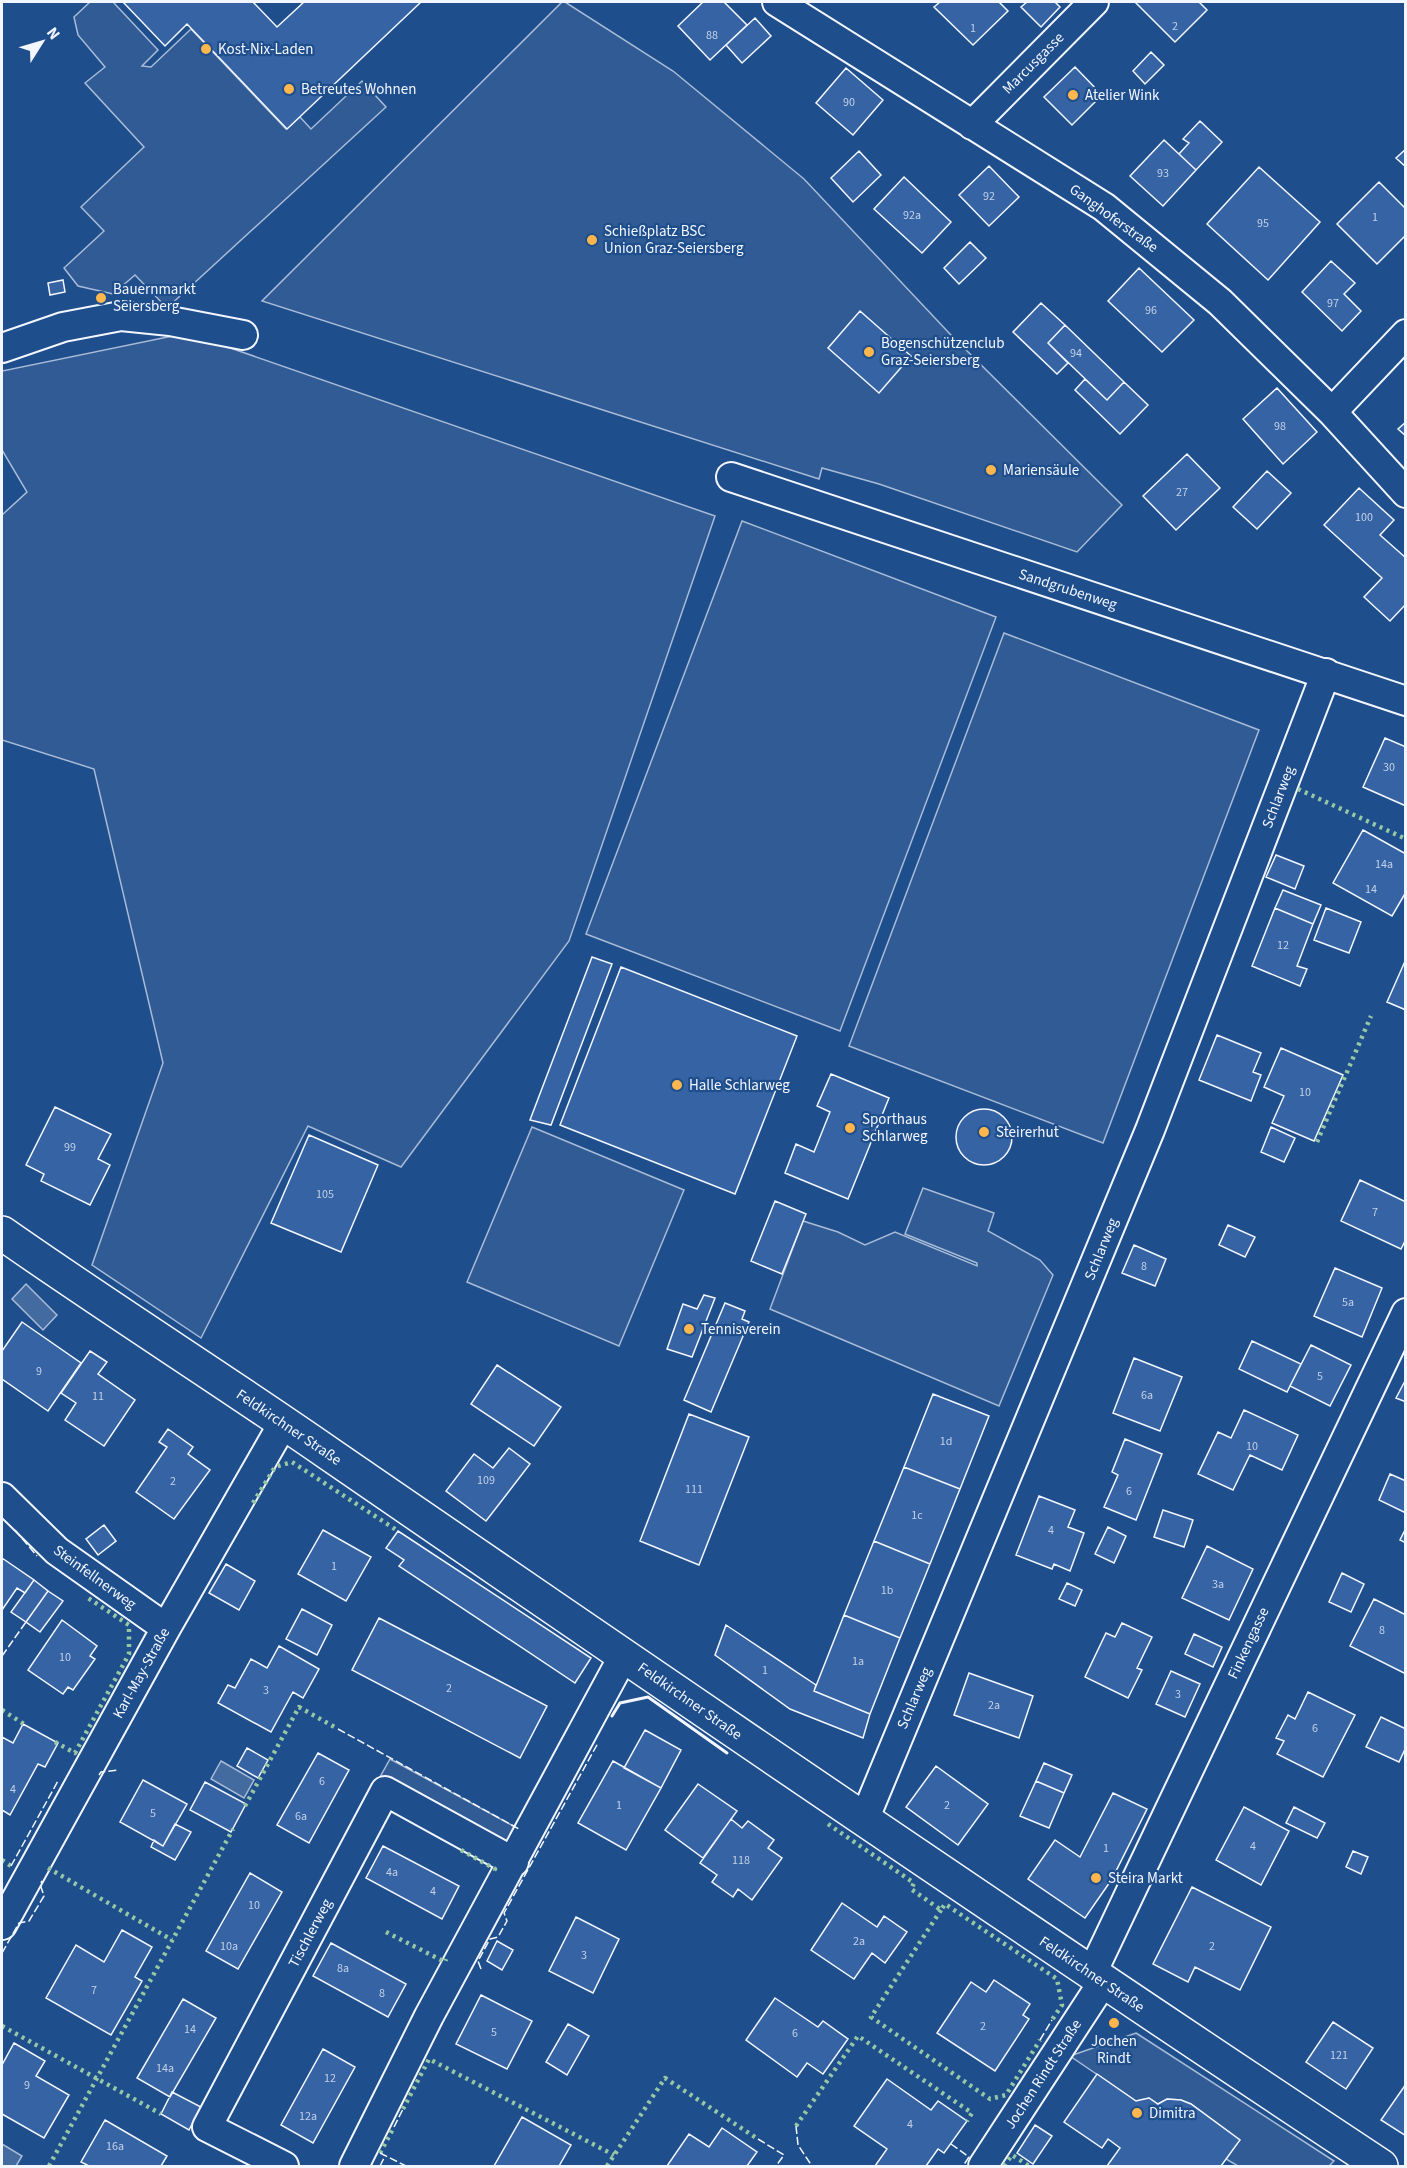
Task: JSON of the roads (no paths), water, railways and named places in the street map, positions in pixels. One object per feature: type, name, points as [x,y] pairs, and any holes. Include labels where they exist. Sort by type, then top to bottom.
[{"type":"street","name":"Ganghoferstraße","points":[[777,2],[1104,207],[1220,302],[1332,412],[1406,493]]},
{"type":"street","name":"Marcusgasse","points":[[972,125],[1094,2]]},
{"type":"street","points":[[2,348],[63,327],[121,316],[170,321],[243,335]]},
{"type":"street","points":[[1332,412],[1406,334]]},
{"type":"street","name":"Sandgrubenweg","points":[[731,477],[1406,701]]},
{"type":"street","name":"Schlarweg","points":[[864,1820],[1150,1130],[1326,673]]},
{"type":"street","name":"Feldkirchner Straße","points":[[2,1233],[83,1290],[284,1422],[864,1820],[1381,2166]]},
{"type":"street","name":"Finkengasse","points":[[1097,1977],[1406,1313]]},
{"type":"street","name":"Karl-May-Straße","points":[[2,1925],[166,1628],[284,1422]]},
{"type":"street","name":"Steinfellnerweg","points":[[2,1497],[57,1551],[166,1628]]},
{"type":"street","points":[[354,2166],[429,2016],[624,1655]]},
{"type":"street","name":"Tischlerweg","points":[[284,2166],[207,2127],[385,1791],[514,1862]]},
{"type":"street","name":"Jochen Rindt Straße","points":[[983,2166],[1097,1977]]},
{"type":"place","name":"Kost-Nix-Laden","points":[[206,49]]},
{"type":"place","name":"Betreutes Wohnen","points":[[289,89]]},
{"type":"place","name":"Atelier Wink","points":[[1073,95]]},
{"type":"place","name":"Schießplatz BSC Union Graz-Seiersberg","points":[[592,240]]},
{"type":"place","name":"Bauernmarkt Seiersberg","points":[[101,298]]},
{"type":"place","name":"Bogenschützenclub Graz-Seiersberg","points":[[869,352]]},
{"type":"place","name":"Mariensäule","points":[[991,470]]},
{"type":"place","name":"Halle Schlarweg","points":[[677,1085]]},
{"type":"place","name":"Sporthaus Schlarweg","points":[[850,1128]]},
{"type":"place","name":"Steirerhut","points":[[984,1132]]},
{"type":"place","name":"Tennisverein","points":[[689,1329]]},
{"type":"place","name":"Steira Markt","points":[[1096,1878]]},
{"type":"place","name":"Jochen Rindt","points":[[1114,2023]]},
{"type":"place","name":"Dimitra","points":[[1137,2113]]}]
